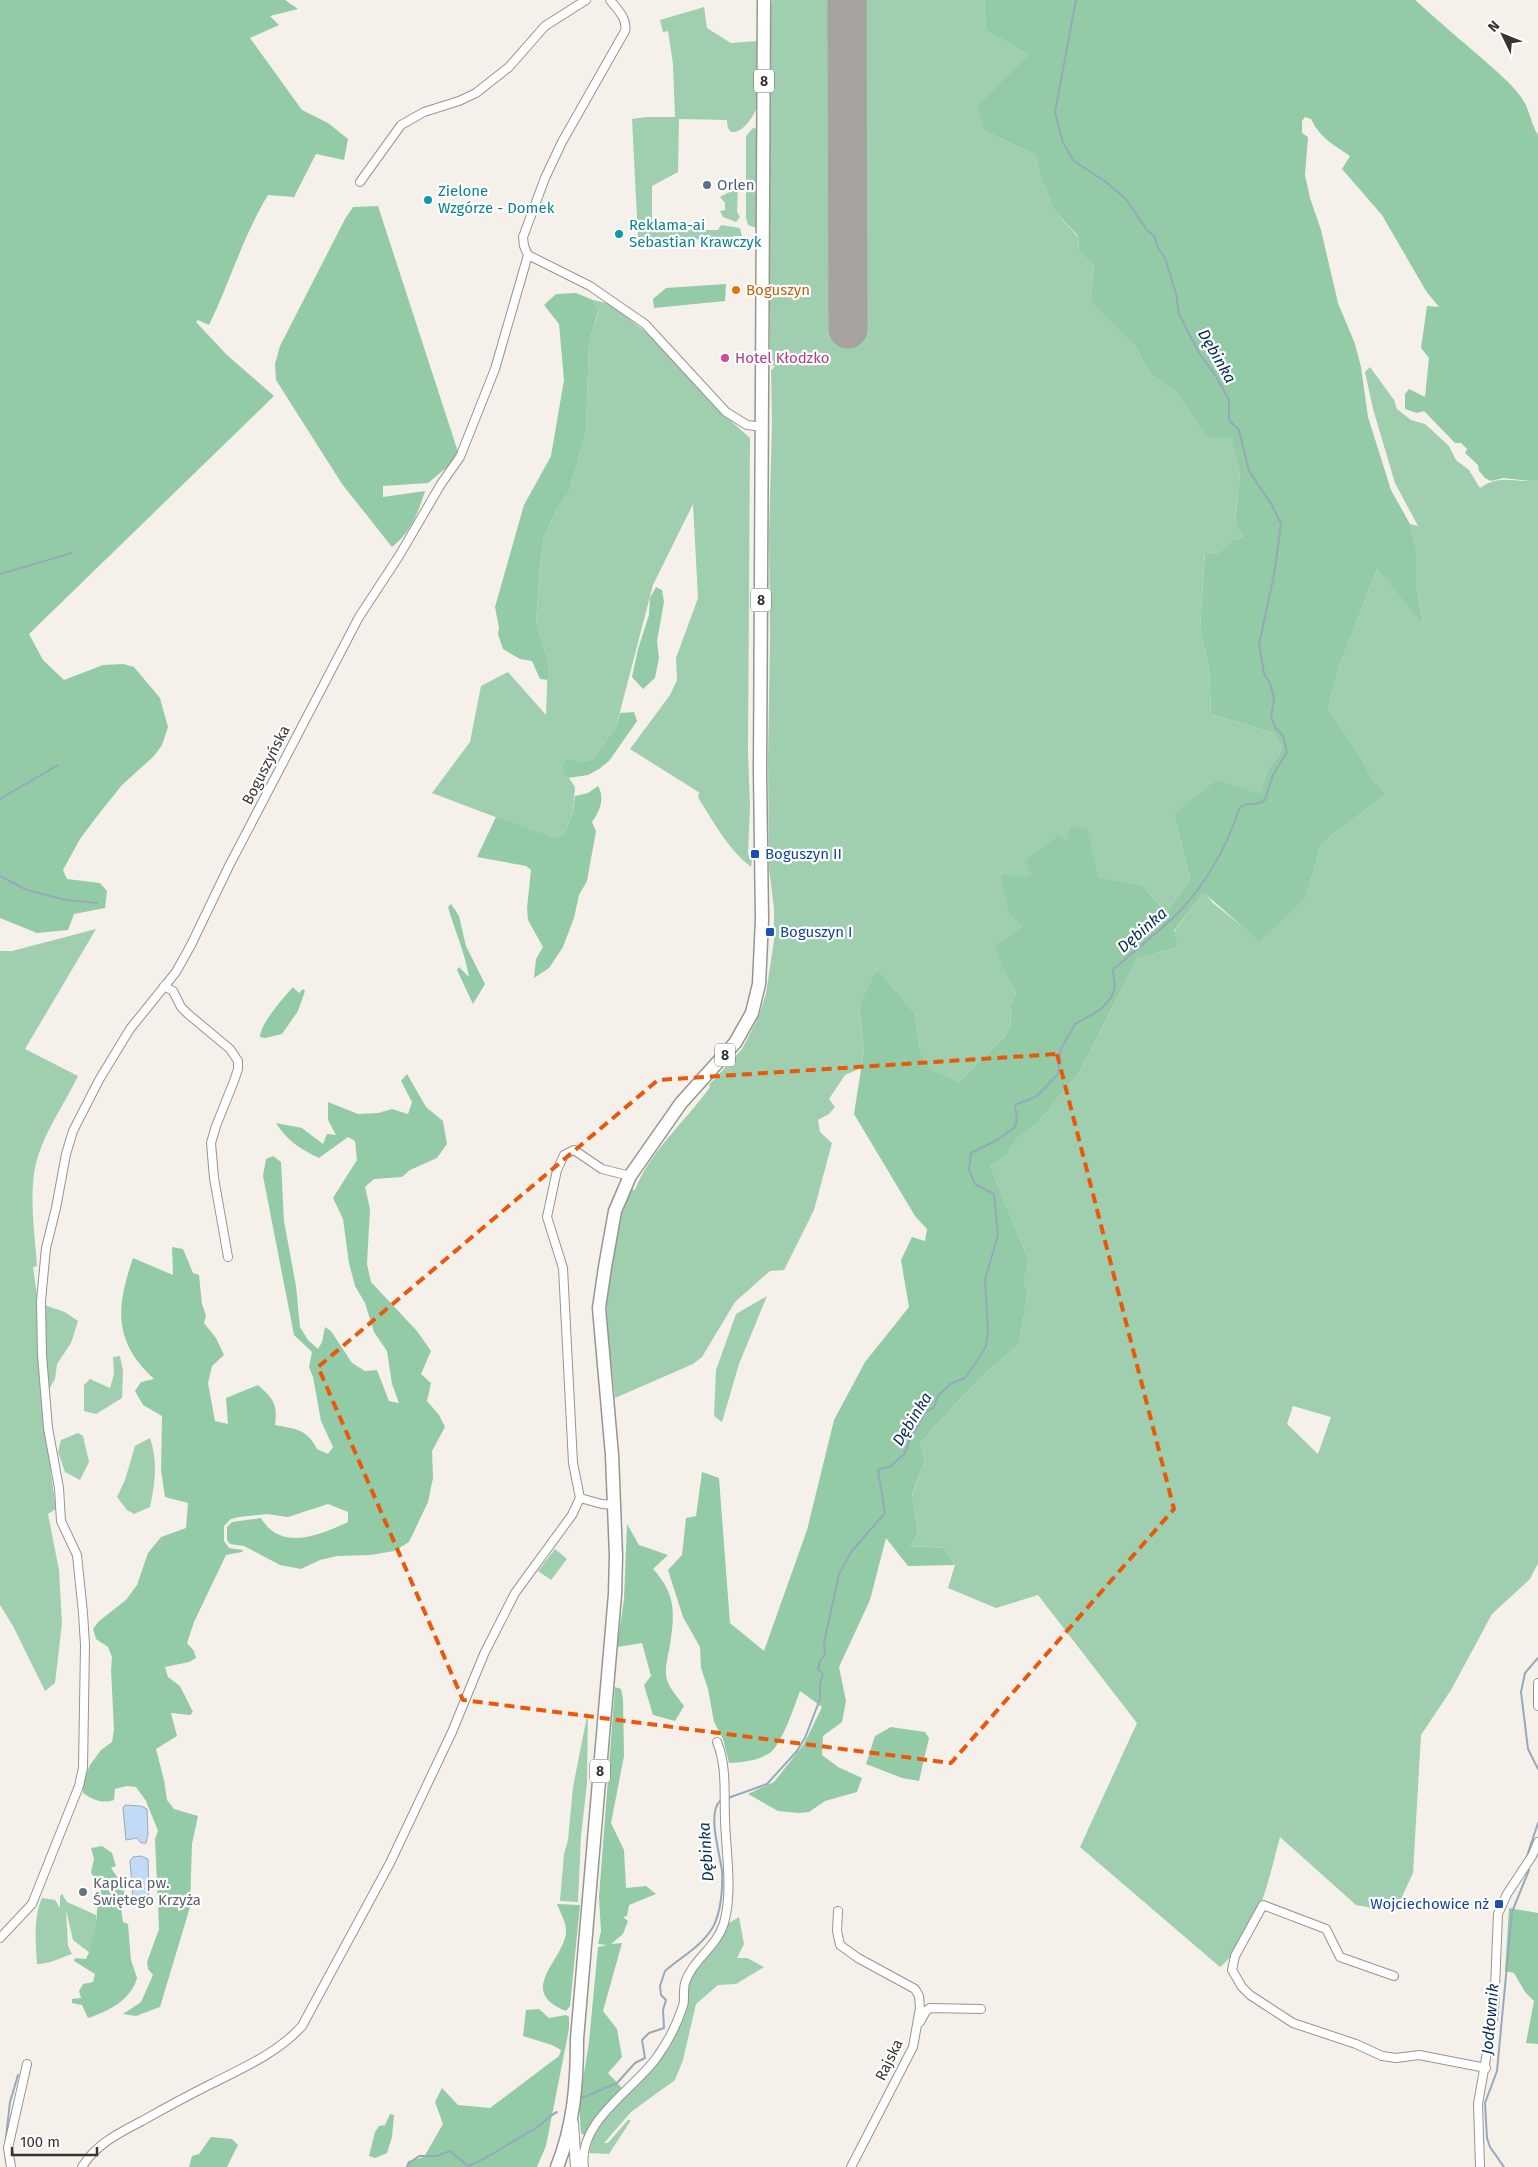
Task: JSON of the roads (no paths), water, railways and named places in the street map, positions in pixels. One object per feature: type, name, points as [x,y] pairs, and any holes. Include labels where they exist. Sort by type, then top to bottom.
[{"type":"highway","name":"8","points":[[557,2167],[572,2118],[572,2098],[615,1600],[616,1552],[614,1505],[610,1418],[600,1308],[601,1286],[615,1211],[630,1176],[675,1111],[735,1043],[748,1020],[758,994],[762,920],[761,594],[764,0]]},
{"type":"highway","name":"8","points":[[548,2167],[572,2098]]},
{"type":"main road","points":[[572,2118],[576,2167]]},
{"type":"street","points":[[360,182],[401,125],[424,112],[459,101],[476,92],[509,67],[545,26],[586,0]]},
{"type":"street","points":[[610,0],[621,14],[626,26],[625,31],[562,142],[545,178],[522,237],[524,246],[528,255],[590,286],[645,324],[726,412],[747,425],[763,427]]},
{"type":"street","name":"Boguszyńska","points":[[0,1938],[32,1904],[79,1786],[83,1768],[85,1655],[83,1613],[77,1555],[61,1520],[59,1488],[48,1428],[43,1373],[42,1301],[46,1248],[56,1208],[60,1180],[74,1131],[99,1080],[130,1028],[176,972],[359,617],[397,560],[440,484],[460,457],[496,369],[528,255]]},
{"type":"street","points":[[164,986],[173,991],[180,1007],[230,1049],[238,1061],[234,1082],[216,1126],[211,1144],[214,1178],[228,1257]]},
{"type":"street","points":[[82,2167],[87,2159],[107,2140],[170,2104],[240,2070],[289,2039],[302,2026],[390,1863],[452,1732],[484,1654],[515,1593],[572,1515],[580,1498],[574,1464],[563,1268],[548,1226],[549,1203],[557,1170],[564,1155],[570,1151],[582,1154],[602,1170],[630,1176]]},
{"type":"street","points":[[580,1498],[614,1505]]},
{"type":"street","points":[[1538,1683],[1538,1706]]},
{"type":"street","points":[[584,2167],[583,2153],[586,2143],[605,2112],[647,2069],[668,2040],[683,2004],[684,1985],[691,1968],[710,1948],[723,1924],[728,1899],[727,1858],[722,1753],[717,1742]]},
{"type":"street","points":[[1480,2167],[1478,2104],[1486,2068],[1494,2012],[1498,1914],[1507,1894],[1532,1856],[1538,1842]]},
{"type":"street","points":[[1394,1976],[1340,1957],[1326,1929],[1263,1905],[1235,1956],[1232,1970],[1242,1987],[1250,1995],[1293,2023],[1356,2044],[1382,2056],[1396,2058],[1419,2055],[1486,2068]]},
{"type":"street","name":"Rajska","points":[[838,1911],[837,1931],[840,1945],[858,1958],[915,1989],[919,1996],[918,2024],[913,2047],[851,2167]]},
{"type":"street","points":[[918,2024],[930,2008],[981,2009]]},
{"type":"street","points":[[11,2167],[8,2148],[27,2064]]},
{"type":"water","points":[[125,1805],[141,1806],[147,1809],[148,1834],[146,1843],[141,1843],[137,1838],[126,1840],[123,1808]]},
{"type":"water","points":[[141,1856],[148,1859],[149,1904],[135,1902],[133,1897],[130,1861],[133,1857]]},
{"type":"waterway","name":"Dębinka","points":[[728,1798],[767,1784],[797,1751],[805,1738],[820,1699],[820,1684],[823,1674],[818,1669],[820,1661],[825,1654],[824,1643],[839,1574],[851,1552],[885,1513],[878,1470],[891,1466],[905,1453],[910,1439],[925,1413],[934,1407],[938,1396],[950,1384],[965,1378],[986,1346],[988,1331],[985,1280],[998,1235],[994,1194],[975,1184],[969,1169],[971,1153],[997,1140],[1014,1128],[1017,1121],[1015,1105],[1037,1096],[1058,1074],[1061,1049],[1075,1024],[1100,1010],[1111,998],[1115,987],[1113,970],[1171,920],[1199,888],[1223,849],[1240,807],[1265,800],[1273,775],[1287,752],[1283,736],[1275,727],[1271,717],[1274,699],[1271,686],[1264,673],[1259,644],[1274,575],[1281,524],[1272,505],[1249,471],[1239,430],[1229,420],[1229,400],[1217,378],[1198,351],[1179,314],[1176,294],[1165,258],[1158,248],[1155,237],[1147,230],[1126,199],[1106,182],[1074,161],[1063,143],[1055,112],[1076,0]]},
{"type":"waterway","points":[[0,574],[72,553]]},
{"type":"waterway","points":[[0,799],[58,765]]},
{"type":"waterway","points":[[0,876],[27,890],[66,900],[97,903]]},
{"type":"waterway","name":"Jodłownik","points":[[1538,1658],[1525,1673],[1521,1692],[1528,1749],[1538,1769]]},
{"type":"waterway","name":"Dębinka","points":[[582,2098],[617,2083],[635,2063],[645,2058],[642,2040],[649,2033],[664,2028],[663,2010],[666,2000],[661,1995],[660,1986],[665,1971],[697,1946],[716,1921],[721,1900],[722,1871],[714,1824],[716,1807],[720,1801]]},
{"type":"waterway","name":"Jodłownik","points":[[1527,1856],[1538,1823]]},
{"type":"waterway","name":"Jodłownik","points":[[1504,2167],[1490,2147],[1487,2138],[1485,2103],[1497,2071],[1512,1912],[1529,1870]]},
{"type":"waterway","points":[[5,2146],[10,2102],[18,2075]]},
{"type":"waterway","name":"Dębinka","points":[[407,2167],[408,2164],[419,2156],[437,2156],[450,2151],[468,2166],[535,2129],[557,2112]]},
{"type":"waterway","points":[[5,2151],[6,2161]]},
{"type":"place","name":"Orlen","points":[[707,185]]},
{"type":"place","name":"Zielone Wzgórze - Domek","points":[[428,200]]},
{"type":"place","name":"Reklama-ai Sebastian Krawczyk","points":[[619,234]]},
{"type":"place","name":"Boguszyn","points":[[736,290]]},
{"type":"place","name":"Hotel Kłodzko","points":[[725,358]]},
{"type":"place","name":"Boguszyn II","points":[[755,854]]},
{"type":"place","name":"Boguszyn I","points":[[770,932]]},
{"type":"place","name":"Kaplica pw. Świętego Krzyża","points":[[83,1892]]},
{"type":"place","name":"Wojciechowice nż","points":[[1499,1904]]}]
